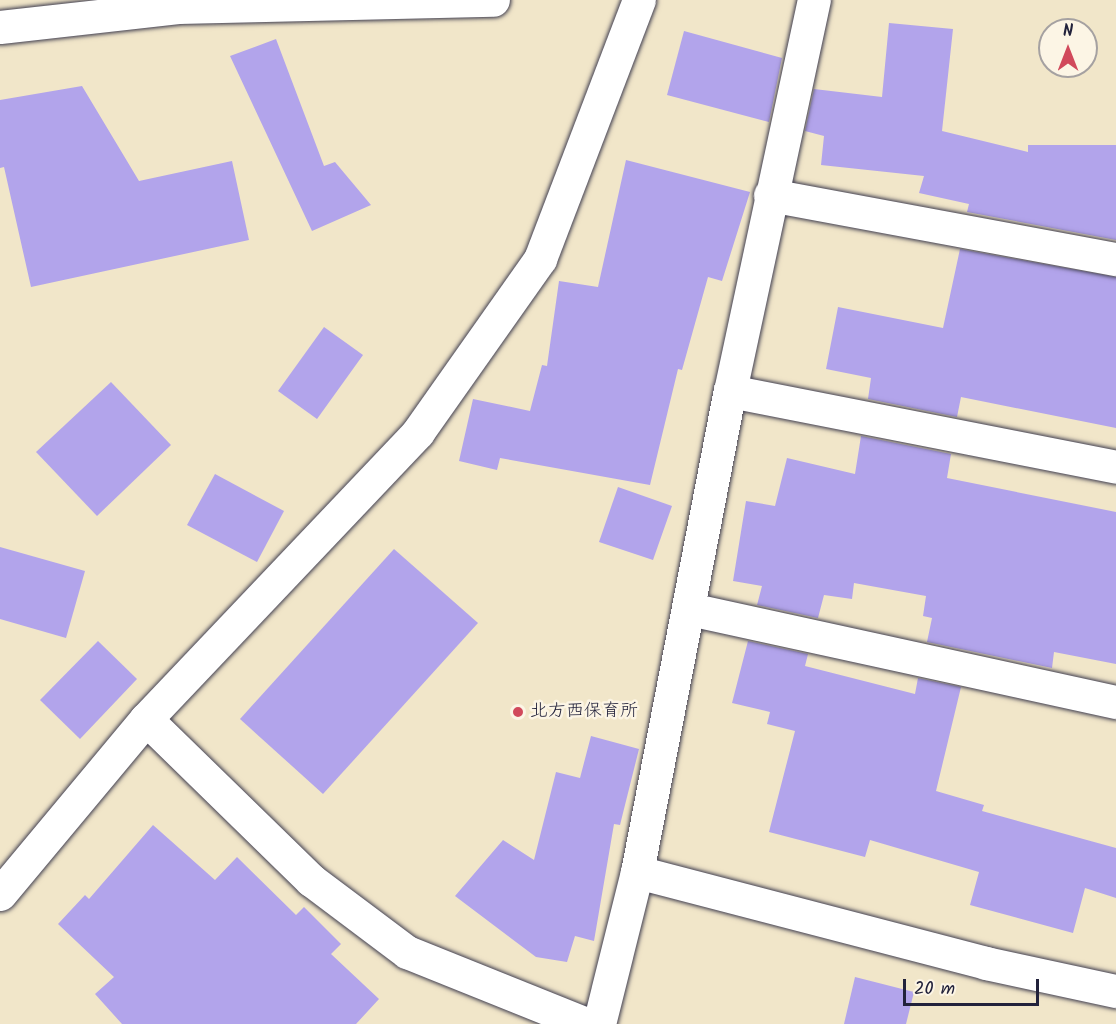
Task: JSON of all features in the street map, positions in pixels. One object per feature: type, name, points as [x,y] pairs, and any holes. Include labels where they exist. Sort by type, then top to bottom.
[{"type":"street","points":[[0,27],[178,4],[493,0]]},
{"type":"street","points":[[0,894],[146,719],[418,432],[540,259],[639,0]]},
{"type":"street","points":[[599,1024],[637,872],[730,391],[814,0]]},
{"type":"street","points":[[771,195],[1116,259]]},
{"type":"street","points":[[730,391],[1116,466]]},
{"type":"street","points":[[689,609],[1116,702]]},
{"type":"street","points":[[146,719],[311,880],[407,952],[586,1024]]},
{"type":"street","points":[[637,872],[986,963],[1116,991]]},
{"type":"building","points":[[889,23],[953,29],[942,131],[1028,152],[1028,145],[1116,145],[1116,240],[967,212],[969,204],[919,193],[924,176],[821,165],[824,136],[805,131],[814,89],[882,97]]},
{"type":"building","points":[[684,31],[782,58],[769,122],[667,95]]},
{"type":"building","points":[[276,39],[324,166],[335,162],[371,205],[312,231],[230,56]]},
{"type":"building","points":[[82,86],[139,181],[232,161],[249,240],[31,287],[4,167],[0,168],[0,100]]},
{"type":"building","points":[[626,160],[750,192],[722,281],[708,277],[682,370],[678,369],[650,485],[500,458],[497,470],[459,461],[473,399],[530,411],[542,365],[547,366],[559,281],[598,287]]},
{"type":"building","points":[[960,249],[1116,277],[1116,428],[961,397],[957,417],[868,399],[871,378],[826,369],[838,307],[943,328]]},
{"type":"building","points":[[324,327],[363,355],[317,419],[278,391]]},
{"type":"building","points":[[111,382],[171,445],[97,516],[36,452]]},
{"type":"building","points":[[861,436],[951,454],[947,478],[1116,512],[1116,664],[1054,652],[1052,668],[927,642],[932,618],[923,616],[926,596],[854,583],[852,599],[824,595],[818,618],[757,605],[762,586],[733,581],[746,501],[775,506],[787,458],[855,474]]},
{"type":"building","points":[[215,474],[284,511],[257,562],[187,525]]},
{"type":"building","points":[[618,487],[672,506],[653,560],[599,542]]},
{"type":"building","points":[[0,547],[85,571],[66,638],[0,619]]},
{"type":"building","points":[[394,549],[478,623],[323,794],[240,719]]},
{"type":"building","points":[[98,641],[137,679],[80,739],[40,700]]},
{"type":"building","points":[[748,641],[808,654],[805,666],[915,694],[918,678],[961,687],[936,791],[984,805],[982,811],[1116,848],[1116,898],[1085,888],[1073,933],[970,905],[979,872],[870,840],[865,857],[769,832],[795,731],[767,724],[770,712],[732,703]]},
{"type":"building","points":[[591,736],[639,749],[620,825],[614,824],[594,941],[575,936],[567,962],[536,957],[455,896],[503,840],[534,860],[556,772],[580,778]]},
{"type":"building","points":[[153,825],[215,880],[237,857],[296,915],[304,907],[341,944],[331,954],[379,999],[356,1024],[122,1024],[95,994],[114,977],[58,924],[85,895],[89,899]]},
{"type":"building","points":[[855,977],[914,992],[906,1024],[844,1024]]},
{"type":"place","name":"北方西保育所","points":[[518,712]]}]
